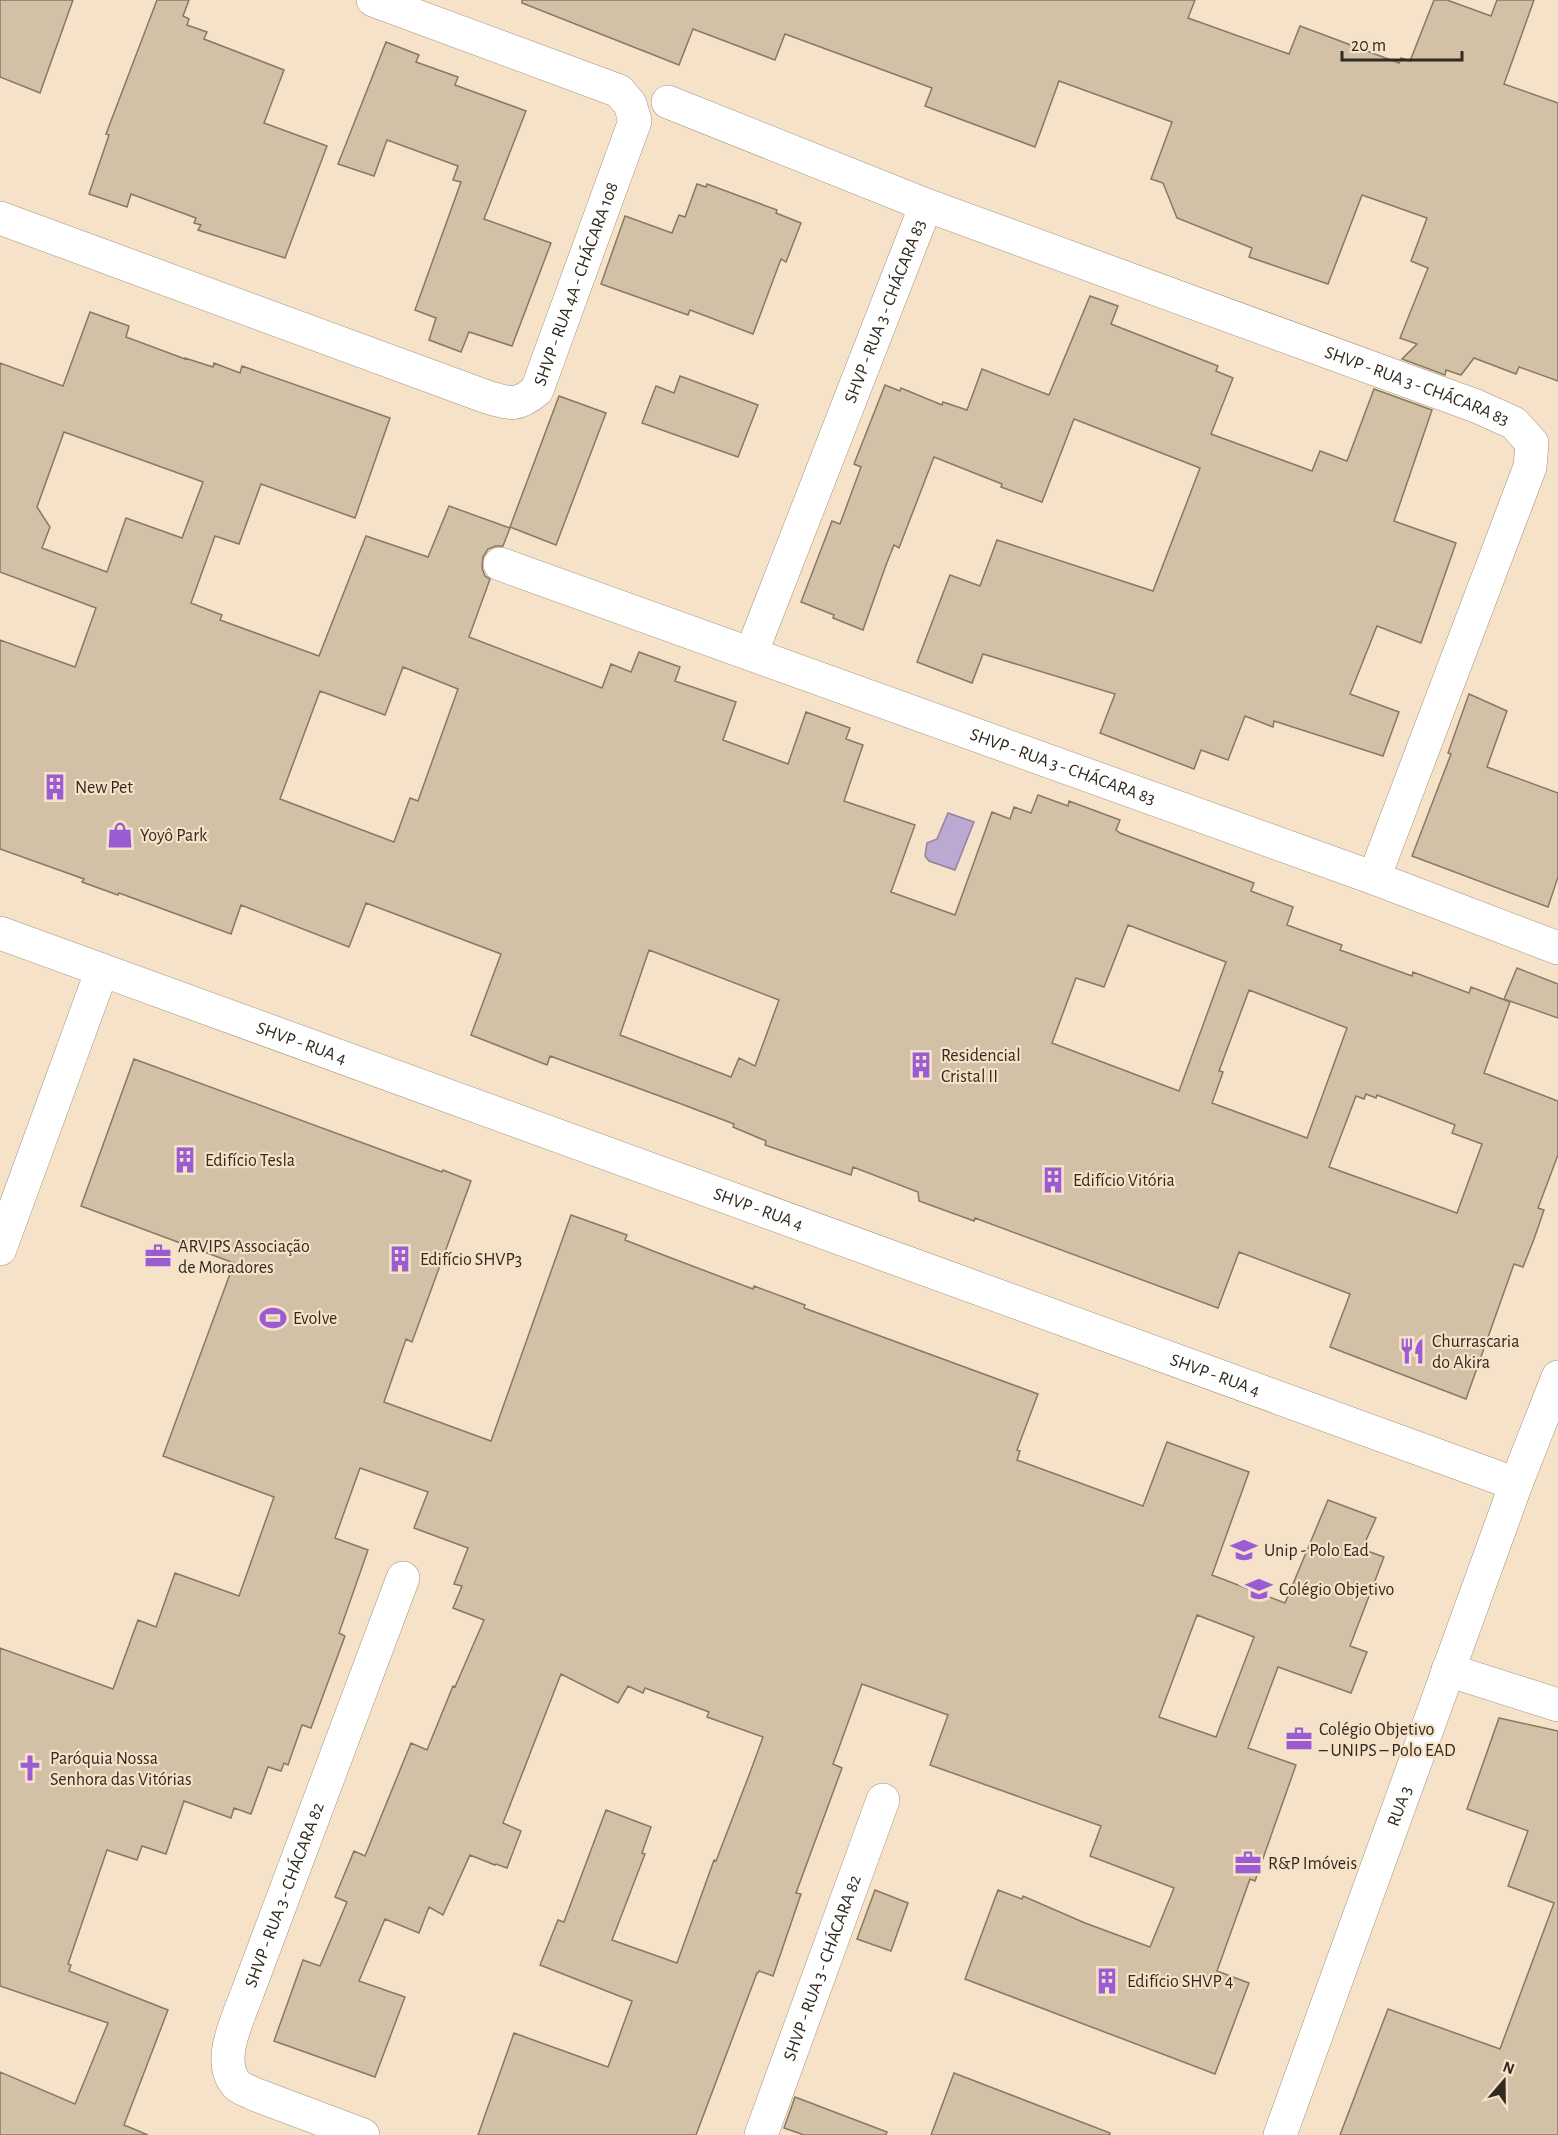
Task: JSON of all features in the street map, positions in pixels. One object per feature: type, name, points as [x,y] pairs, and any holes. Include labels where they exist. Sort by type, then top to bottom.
[{"type":"street","name":"SHVP - RUA 4A - CHÁCARA 108","points":[[0,218],[487,397],[508,403],[523,402],[537,390],[586,259],[635,121],[630,104],[619,91],[373,0]]},
{"type":"street","name":"SHVP - RUA 3 - CHÁCARA 83","points":[[668,102],[926,205],[1476,406],[1514,423],[1532,443],[1530,468],[1374,878]]},
{"type":"street","name":"SHVP - RUA 3 - CHÁCARA 83","points":[[751,654],[926,205]]},
{"type":"street","name":"SHVP - RUA 3 - CHÁCARA 83","points":[[500,564],[1374,878],[1558,948]]},
{"type":"street","name":"SHVP - RUA 4","points":[[0,933],[1516,1484]]},
{"type":"street","points":[[0,1249],[102,970]]},
{"type":"street","name":"RUA 3","points":[[1280,2135],[1516,1484],[1558,1377]]},
{"type":"street","name":"SHVP - RUA 3 - CHÁCARA 82","points":[[363,2135],[237,2086],[228,2068],[228,2050],[403,1578]]},
{"type":"street","points":[[1448,1670],[1558,1705]]},
{"type":"street","name":"SHVP - RUA 3 - CHÁCARA 82","points":[[761,2135],[883,1800]]},
{"type":"shaded area","points":[[948,813],[974,822],[955,870],[929,861],[925,856],[927,843],[937,839]]},
{"type":"building","points":[[0,0],[73,0],[40,93],[0,77]]},
{"type":"building","points":[[157,0],[189,0],[183,16],[189,19],[187,25],[207,32],[204,39],[284,70],[264,123],[327,146],[285,258],[198,230],[201,225],[194,223],[196,218],[131,194],[127,207],[89,194],[109,135],[106,134]]},
{"type":"building","points":[[522,0],[1195,0],[1188,18],[1289,54],[1300,26],[1399,63],[1401,58],[1410,61],[1434,0],[1447,0],[1491,16],[1497,0],[1534,0],[1504,84],[1558,103],[1558,381],[1519,367],[1516,374],[1474,358],[1461,375],[1446,370],[1445,375],[1402,359],[1417,344],[1400,338],[1428,268],[1411,261],[1427,218],[1362,195],[1328,284],[1249,257],[1252,248],[1177,218],[1163,183],[1151,179],[1172,122],[1059,81],[1035,147],[925,106],[932,88],[785,34],[775,60],[693,29],[679,65],[522,3]]},
{"type":"building","points":[[386,42],[419,55],[416,62],[458,77],[455,85],[526,111],[484,219],[551,243],[512,346],[469,332],[461,352],[429,340],[436,318],[415,310],[461,182],[453,180],[458,166],[387,140],[374,176],[338,164]]},
{"type":"building","points":[[697,184],[706,187],[707,184],[777,210],[776,213],[801,223],[786,262],[781,259],[753,334],[690,310],[688,315],[601,284],[625,216],[672,233],[679,215],[685,217]]},
{"type":"building","points":[[1090,296],[1118,306],[1111,324],[1218,366],[1216,371],[1233,378],[1211,434],[1312,471],[1320,451],[1347,461],[1374,389],[1432,410],[1394,521],[1456,543],[1421,643],[1377,626],[1350,694],[1399,712],[1383,756],[1274,721],[1273,727],[1245,716],[1228,760],[1201,750],[1194,769],[1100,733],[1115,694],[983,654],[972,683],[917,662],[950,575],[980,586],[997,540],[1153,591],[1200,468],[1074,419],[1042,502],[1001,487],[1002,484],[934,457],[899,548],[894,545],[863,630],[801,602],[832,521],[840,524],[861,467],[854,464],[885,385],[900,391],[901,388],[942,405],[943,402],[967,410],[982,369],[1049,395]]},
{"type":"building","points":[[90,312],[129,326],[126,337],[185,359],[213,367],[214,363],[240,373],[242,366],[390,418],[355,518],[261,484],[239,544],[215,536],[191,603],[222,615],[220,620],[319,656],[366,536],[428,557],[449,506],[510,528],[503,546],[488,549],[483,557],[482,568],[485,576],[490,579],[469,637],[602,688],[611,664],[631,672],[639,652],[680,667],[675,681],[736,702],[723,740],[788,764],[806,712],[850,728],[846,739],[863,745],[844,801],[915,825],[891,892],[955,915],[992,812],[1010,819],[1014,807],[1031,813],[1038,795],[1068,806],[1069,801],[1120,820],[1116,830],[1120,833],[1254,883],[1251,891],[1293,907],[1287,925],[1342,945],[1340,950],[1412,976],[1413,972],[1469,993],[1471,987],[1510,1002],[1484,1073],[1558,1101],[1558,1155],[1538,1208],[1544,1210],[1534,1239],[1523,1267],[1514,1264],[1466,1399],[1330,1347],[1350,1294],[1239,1252],[1218,1308],[975,1218],[974,1221],[919,1201],[918,1192],[853,1167],[851,1175],[765,1145],[766,1141],[733,1127],[734,1124],[676,1102],[550,1056],[547,1065],[471,1035],[501,954],[366,903],[349,947],[241,905],[231,934],[119,893],[118,895],[82,882],[84,879],[0,849],[0,640],[75,667],[96,608],[0,572],[0,363],[63,386]],"holes":[[[64,432],[203,482],[182,538],[126,518],[107,572],[42,548],[50,527],[37,507]],[[403,667],[458,689],[418,801],[410,798],[394,842],[280,799],[320,691],[385,715]],[[1128,925],[1226,962],[1179,1091],[1052,1043],[1076,978],[1104,987]],[[649,950],[779,1000],[755,1066],[739,1058],[731,1077],[620,1035]],[[1249,990],[1347,1028],[1307,1138],[1212,1103],[1223,1072],[1219,1071]],[[1366,1094],[1376,1098],[1377,1095],[1455,1125],[1452,1133],[1482,1144],[1457,1213],[1329,1167],[1356,1096],[1364,1099]]]},
{"type":"building","points":[[680,376],[758,405],[738,457],[642,423],[656,386],[674,393]]},
{"type":"building","points":[[559,396],[606,413],[556,545],[510,527]]},
{"type":"building","points":[[1469,694],[1507,711],[1487,767],[1558,793],[1558,877],[1548,907],[1412,856],[1451,754],[1448,753]]},
{"type":"building","points":[[1517,968],[1558,984],[1558,1018],[1504,999]]},
{"type":"building","points":[[134,1059],[471,1181],[412,1342],[406,1339],[384,1402],[491,1441],[571,1215],[627,1235],[625,1240],[666,1256],[753,1289],[754,1286],[805,1305],[804,1308],[1038,1394],[1017,1450],[1020,1451],[1017,1460],[1143,1506],[1167,1442],[1249,1472],[1212,1575],[1285,1603],[1328,1500],[1376,1518],[1362,1549],[1384,1557],[1350,1646],[1367,1652],[1351,1693],[1278,1667],[1248,1748],[1296,1765],[1255,1881],[1250,1879],[1217,1971],[1249,1983],[1215,2074],[965,1979],[998,1890],[1022,1899],[1023,1896],[1085,1923],[1150,1947],[1174,1888],[1090,1856],[1101,1826],[930,1765],[948,1715],[862,1684],[833,1764],[842,1768],[796,1893],[801,1894],[773,1976],[759,1971],[757,1973],[696,2135],[478,2135],[514,2033],[608,2067],[632,2001],[540,1965],[558,1920],[564,1922],[606,1810],[651,1827],[642,1853],[645,1854],[612,1940],[677,1963],[714,1860],[716,1861],[751,1770],[763,1737],[707,1717],[709,1712],[645,1688],[643,1693],[628,1686],[618,1703],[561,1674],[503,1823],[521,1831],[507,1868],[470,1855],[443,1915],[429,1907],[419,1933],[385,1919],[359,1981],[405,1997],[375,2077],[274,2041],[303,1960],[320,1966],[347,1902],[335,1897],[354,1851],[365,1856],[411,1743],[427,1750],[453,1686],[455,1687],[484,1620],[453,1608],[462,1586],[454,1584],[468,1548],[414,1528],[428,1492],[360,1468],[335,1538],[368,1550],[339,1633],[345,1636],[311,1728],[302,1725],[288,1765],[284,1763],[281,1771],[268,1767],[251,1814],[234,1808],[231,1818],[184,1801],[166,1854],[142,1846],[137,1860],[107,1850],[68,1964],[71,1965],[69,1971],[168,2010],[124,2125],[148,2135],[0,2135],[0,2072],[75,2104],[108,2023],[0,1986],[0,1648],[113,1689],[138,1620],[156,1627],[175,1573],[239,1596],[274,1497],[163,1456],[234,1263],[81,1206]],"holes":[[[1197,1615],[1254,1637],[1216,1737],[1159,1717]]]},
{"type":"building","points":[[1499,1718],[1558,1731],[1558,2135],[1340,2135],[1388,2009],[1500,2049],[1554,1903],[1508,1886],[1528,1831],[1467,1809]]},
{"type":"building","points":[[875,1890],[908,1903],[891,1951],[857,1939]]},
{"type":"building","points":[[954,2073],[1110,2133],[1110,2135],[931,2135]]},
{"type":"building","points":[[795,2097],[887,2132],[886,2135],[804,2135],[784,2128]]},
{"type":"place","name":"New Pet","points":[[55,787]]},
{"type":"place","name":"Yoyô Park","points":[[120,835]]},
{"type":"place","name":"Residencial Cristal II","points":[[921,1065]]},
{"type":"place","name":"Edifício Tesla","points":[[185,1160]]},
{"type":"place","name":"Edifício Vitória","points":[[1053,1180]]},
{"type":"place","name":"ARVIPS Associação de Moradores","points":[[158,1256]]},
{"type":"place","name":"Edifício SHVP3","points":[[400,1259]]},
{"type":"place","name":"Evolve","points":[[273,1318]]},
{"type":"place","name":"Churrascaria do Akira","points":[[1412,1351]]},
{"type":"place","name":"Unip - Polo Ead","points":[[1244,1550]]},
{"type":"place","name":"Colégio Objetivo","points":[[1259,1589]]},
{"type":"place","name":"Colégio Objetivo – UNIPS – Polo EAD","points":[[1299,1739]]},
{"type":"place","name":"Paróquia Nossa Senhora das Vitórias","points":[[30,1768]]},
{"type":"place","name":"R&P Imóveis","points":[[1248,1863]]},
{"type":"place","name":"Edifício SHVP 4","points":[[1107,1981]]}]
